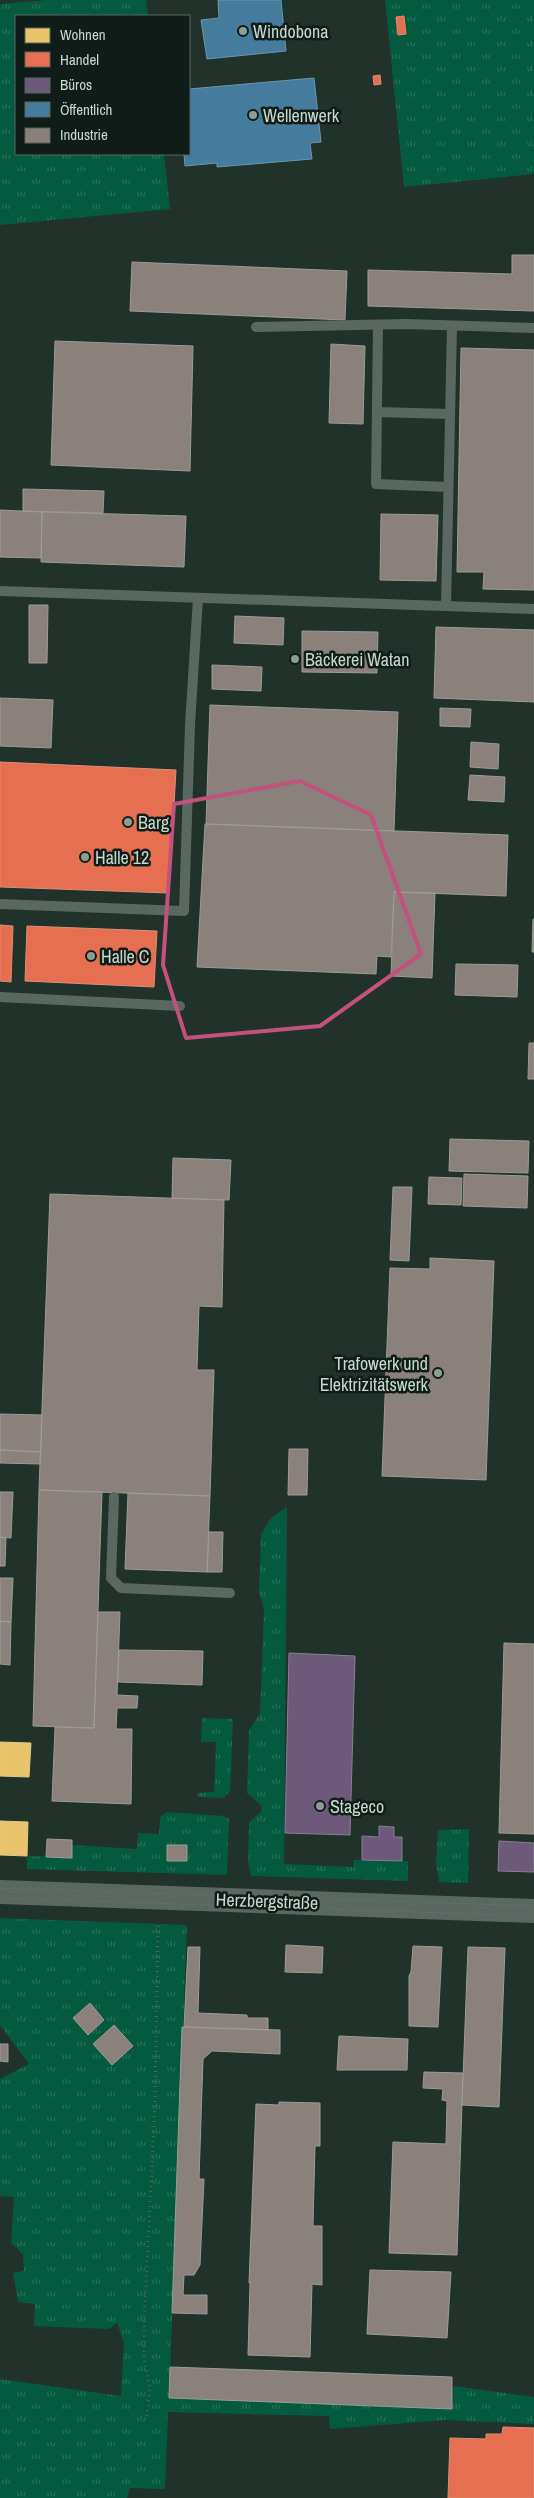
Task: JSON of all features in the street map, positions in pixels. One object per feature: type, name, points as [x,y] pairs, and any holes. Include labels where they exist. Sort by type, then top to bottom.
[{"type":"street","name":"Herzbergstraße","points":[[0,1892],[534,1911]]},
{"type":"lane","points":[[378,325],[376,484],[448,487]]},
{"type":"lane","points":[[256,327],[378,325],[534,328]]},
{"type":"lane","points":[[446,606],[452,326]]},
{"type":"lane","points":[[377,412],[450,414]]},
{"type":"lane","points":[[0,591],[534,609]]},
{"type":"lane","points":[[0,904],[184,911],[190,725],[198,598]]},
{"type":"lane","points":[[0,997],[180,1006]]},
{"type":"lane","points":[[114,1497],[111,1578],[114,1584],[121,1588],[230,1593]]},
{"type":"path","points":[[147,2416],[150,2389],[144,2358],[144,2326],[155,2102],[158,1923]]},
{"type":"highlighted area","points":[[300,781],[371,815],[421,954],[320,1026],[186,1038],[163,965],[174,804]]},
{"type":"green space","points":[[47,0],[146,0],[148,15],[15,15],[15,155],[164,155],[170,209],[0,225],[0,4]]},
{"type":"green space","points":[[385,0],[534,0],[534,174],[404,187]]},
{"type":"green space","points":[[287,1507],[284,1864],[353,1867],[354,1860],[408,1861],[408,1881],[251,1876],[248,1863],[249,1822],[261,1812],[262,1806],[247,1793],[249,1731],[260,1713],[264,1609],[259,1592],[261,1534],[271,1518]]},
{"type":"green space","points":[[202,1718],[233,1719],[230,1791],[224,1798],[198,1797],[198,1793],[214,1792],[216,1742],[201,1742]]},
{"type":"green space","points":[[167,1812],[223,1816],[229,1819],[227,1875],[27,1869],[27,1856],[72,1857],[72,1845],[137,1849],[138,1833],[159,1834],[160,1817]]},
{"type":"green space","points":[[469,1829],[468,1883],[439,1882],[436,1862],[438,1830]]},
{"type":"green space","points":[[0,1918],[187,1925],[169,2398],[452,2408],[453,2386],[534,2397],[534,2424],[446,2420],[330,2429],[329,2416],[168,2412],[165,2489],[130,2488],[127,2498],[0,2498],[0,2379],[121,2396],[124,2343],[117,2323],[109,2329],[34,2326],[35,2304],[18,2302],[13,2273],[24,2271],[23,2254],[11,2243],[14,2197],[0,2196],[0,2079],[29,2064],[0,2025]]},
{"type":"building: Wohnen","points":[[0,1742],[31,1743],[29,1777],[0,1776]]},
{"type":"building: Wohnen","points":[[0,1821],[28,1822],[27,1856],[0,1855]]},
{"type":"building: Handel","points":[[404,16],[406,34],[398,35],[396,17]]},
{"type":"building: Handel","points":[[380,75],[381,84],[374,85],[373,76]]},
{"type":"building: Handel","name":"Halle 12","points":[[0,762],[176,770],[169,893],[0,887]]},
{"type":"building: Handel","points":[[0,925],[13,926],[11,982],[0,981]]},
{"type":"building: Handel","name":"Halle C","points":[[27,926],[157,931],[154,987],[25,981]]},
{"type":"building: Handel","points":[[503,2427],[534,2428],[534,2498],[448,2498],[450,2438],[486,2439],[486,2434],[502,2434]]},
{"type":"building: Büros","points":[[289,1653],[355,1656],[350,1835],[285,1833]]},
{"type":"building: Büros","points":[[379,1826],[394,1827],[394,1837],[402,1837],[402,1861],[362,1860],[362,1836],[379,1837]]},
{"type":"building: Büros","points":[[499,1841],[534,1843],[534,1872],[498,1871]]},
{"type":"building: Öffentlich","name":"Windobona","points":[[218,0],[281,0],[286,51],[207,59],[201,20],[219,18]]},
{"type":"building: Öffentlich","name":"Wellenwerk","points":[[314,78],[321,142],[310,143],[312,159],[217,167],[217,163],[185,166],[184,155],[190,155],[190,89]]},
{"type":"building: Industrie","points":[[512,255],[534,255],[534,311],[368,306],[368,270],[512,274]]},
{"type":"building: Industrie","points":[[132,262],[347,271],[345,320],[130,311]]},
{"type":"building: Industrie","points":[[55,341],[193,346],[190,471],[51,465]]},
{"type":"building: Industrie","points":[[331,344],[365,346],[363,424],[329,423]]},
{"type":"building: Industrie","points":[[461,348],[534,350],[534,590],[483,589],[484,572],[457,572]]},
{"type":"building: Industrie","points":[[23,489],[104,491],[103,513],[23,511]]},
{"type":"building: Industrie","points":[[0,510],[42,512],[41,558],[0,557]]},
{"type":"building: Industrie","points":[[42,512],[186,516],[184,567],[41,562]]},
{"type":"building: Industrie","points":[[381,514],[438,515],[436,581],[380,580]]},
{"type":"building: Industrie","points":[[29,605],[48,605],[47,663],[29,663]]},
{"type":"building: Industrie","points":[[235,616],[284,618],[283,645],[234,643]]},
{"type":"building: Industrie","points":[[436,627],[534,630],[534,702],[434,698]]},
{"type":"building: Industrie","points":[[302,631],[378,632],[377,673],[302,672]]},
{"type":"building: Industrie","points":[[212,665],[262,667],[261,691],[212,689]]},
{"type":"building: Industrie","points":[[0,698],[53,700],[51,748],[0,746]]},
{"type":"building: Industrie","points":[[210,705],[398,712],[394,831],[206,824]]},
{"type":"building: Industrie","points":[[440,708],[471,709],[470,727],[440,726]]},
{"type":"building: Industrie","points":[[471,742],[499,744],[498,769],[470,767]]},
{"type":"building: Industrie","points":[[470,775],[505,777],[504,802],[468,800]]},
{"type":"building: Industrie","points":[[205,824],[508,835],[506,896],[394,892],[391,957],[377,956],[376,974],[197,967]]},
{"type":"building: Industrie","points":[[394,892],[435,893],[432,978],[391,976]]},
{"type":"building: Industrie","points":[[533,919],[534,952],[532,952]]},
{"type":"building: Industrie","points":[[456,964],[518,965],[517,997],[455,995]]},
{"type":"building: Industrie","points":[[529,1043],[534,1043],[534,1079],[528,1079]]},
{"type":"building: Industrie","points":[[450,1139],[529,1141],[528,1173],[449,1171]]},
{"type":"building: Industrie","points":[[173,1158],[231,1160],[229,1200],[172,1198]]},
{"type":"building: Industrie","points":[[464,1174],[528,1176],[527,1208],[463,1206]]},
{"type":"building: Industrie","points":[[429,1177],[462,1178],[461,1205],[428,1204]]},
{"type":"building: Industrie","points":[[393,1187],[412,1187],[409,1261],[390,1260]]},
{"type":"building: Industrie","points":[[50,1194],[224,1200],[222,1307],[199,1306],[197,1370],[214,1370],[210,1496],[39,1490]]},
{"type":"building: Industrie","name":"Trafowerk und Elektrizitätswerk","points":[[430,1258],[494,1261],[486,1480],[382,1476],[390,1268],[430,1269]]},
{"type":"building: Industrie","points":[[0,1414],[42,1415],[41,1452],[0,1450]]},
{"type":"building: Industrie","points":[[289,1449],[308,1449],[307,1495],[288,1495]]},
{"type":"building: Industrie","points":[[0,1450],[41,1452],[40,1464],[0,1463]]},
{"type":"building: Industrie","points":[[39,1490],[102,1492],[94,1728],[33,1726]]},
{"type":"building: Industrie","points":[[0,1492],[13,1492],[11,1538],[0,1537]]},
{"type":"building: Industrie","points":[[128,1493],[210,1496],[207,1572],[125,1569]]},
{"type":"building: Industrie","points":[[209,1532],[223,1532],[222,1572],[207,1572]]},
{"type":"building: Industrie","points":[[0,1537],[6,1538],[5,1566],[0,1566]]},
{"type":"building: Industrie","points":[[0,1578],[13,1578],[11,1622],[0,1621]]},
{"type":"building: Industrie","points":[[98,1612],[120,1612],[117,1695],[138,1696],[137,1708],[117,1708],[116,1729],[132,1729],[131,1804],[52,1801],[55,1727],[94,1728]]},
{"type":"building: Industrie","points":[[0,1621],[11,1622],[10,1665],[0,1664]]},
{"type":"building: Industrie","points":[[504,1643],[534,1644],[534,1834],[499,1833]]},
{"type":"building: Industrie","points":[[119,1650],[203,1651],[202,1685],[118,1682]]},
{"type":"building: Industrie","points":[[47,1839],[72,1840],[72,1858],[46,1857]]},
{"type":"building: Industrie","points":[[167,1845],[187,1845],[187,1861],[167,1861]]},
{"type":"building: Industrie","points":[[286,1945],[323,1947],[322,1973],[285,1972]]},
{"type":"building: Industrie","points":[[413,1946],[442,1947],[438,2027],[409,2026],[409,1976]]},
{"type":"building: Industrie","points":[[188,1947],[200,1947],[198,2013],[268,2018],[268,2030],[184,2027]]},
{"type":"building: Industrie","points":[[468,1947],[505,1948],[499,2107],[462,2105]]},
{"type":"building: Industrie","points":[[90,2003],[104,2020],[88,2035],[73,2018]]},
{"type":"building: Industrie","points":[[114,2025],[133,2046],[112,2065],[93,2044]]},
{"type":"building: Industrie","points":[[182,2027],[280,2030],[280,2054],[212,2051],[203,2059],[199,2179],[204,2179],[200,2265],[194,2275],[184,2275],[183,2295],[207,2295],[207,2314],[172,2313]]},
{"type":"building: Industrie","points":[[339,2036],[408,2039],[407,2070],[337,2070]]},
{"type":"building: Industrie","points":[[0,2044],[8,2044],[8,2062],[0,2061]]},
{"type":"building: Industrie","points":[[424,2072],[463,2073],[457,2255],[389,2253],[393,2142],[446,2144],[447,2101],[442,2100],[443,2089],[423,2088]]},
{"type":"building: Industrie","points":[[279,2102],[320,2103],[320,2146],[315,2146],[313,2226],[322,2226],[322,2285],[312,2284],[310,2357],[248,2355],[256,2104],[279,2105]]},
{"type":"building: Industrie","points":[[370,2270],[451,2272],[447,2338],[367,2334]]},
{"type":"building: Industrie","points":[[170,2367],[452,2377],[452,2409],[169,2398]]},
{"type":"tram line","points":[[0,1888],[534,1906]]},
{"type":"tram line","points":[[0,1898],[534,1916]]},
{"type":"place","name":"Windobona","points":[[243,31]]},
{"type":"place","name":"Wellenwerk","points":[[253,115]]},
{"type":"place","name":"Bäckerei Watan","points":[[295,659]]},
{"type":"place","name":"Barg","points":[[128,822]]},
{"type":"place","name":"Halle 12","points":[[85,857]]},
{"type":"place","name":"Halle C","points":[[91,956]]},
{"type":"place","name":"Trafowerk und Elektrizitätswerk","points":[[438,1373]]},
{"type":"place","name":"Stageco","points":[[320,1806]]}]
